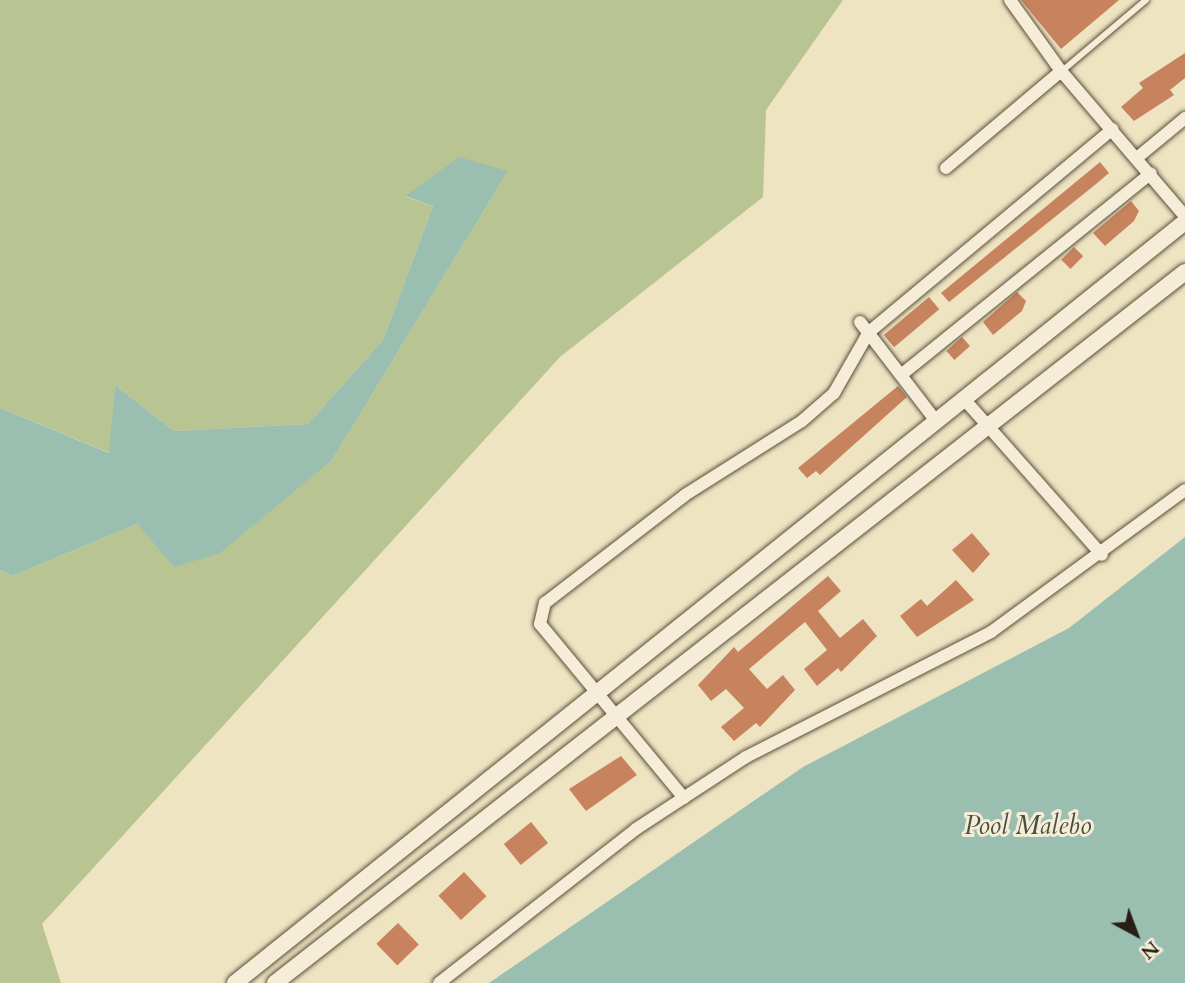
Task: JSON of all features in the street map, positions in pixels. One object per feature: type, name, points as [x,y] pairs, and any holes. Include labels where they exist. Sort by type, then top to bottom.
[{"type":"street","points":[[1010,0],[1061,71],[1151,173],[1185,216]]},
{"type":"street","points":[[946,168],[1061,71]]},
{"type":"street","points":[[1138,158],[1185,118]]},
{"type":"street","points":[[684,798],[598,688],[540,624],[545,603],[685,495],[802,421],[834,393],[865,327],[1113,129]]},
{"type":"street","points":[[901,375],[1151,173]]},
{"type":"street","points":[[235,983],[598,688],[1185,222]]},
{"type":"street","points":[[275,983],[619,717],[986,424],[1185,272]]},
{"type":"street","points":[[865,327],[936,421]]},
{"type":"street","points":[[964,399],[1102,555]]},
{"type":"street","points":[[439,983],[684,798],[769,744],[991,632],[1102,555],[1185,490]]},
{"type":"lane","points":[[1061,71],[1146,0]]},
{"type":"shaded area","points":[[0,0],[843,0],[766,110],[763,197],[560,357],[42,924],[61,983],[0,983],[0,570],[12,576],[137,524],[174,566],[332,460],[508,171],[406,197],[433,206],[383,340],[308,424],[174,431],[115,385],[110,453],[0,408]]},
{"type":"water","points":[[459,157],[508,171],[332,460],[220,553],[174,567],[137,524],[12,576],[0,570],[0,408],[109,453],[115,385],[174,431],[308,424],[383,340],[433,206],[405,196]]},
{"type":"water","name":"Pool Malebo","points":[[1185,537],[1185,983],[489,983],[803,767],[1069,628]]},
{"type":"building","points":[[1021,0],[1119,0],[1061,49]]},
{"type":"building","points":[[1185,53],[1185,78],[1170,90],[1174,95],[1134,121],[1121,107],[1143,88],[1139,83]]},
{"type":"building","points":[[1100,162],[1109,173],[1096,184],[949,302],[941,293]]},
{"type":"building","points":[[1131,201],[1139,211],[1134,221],[1105,246],[1093,233]]},
{"type":"building","points":[[1074,247],[1083,256],[1070,269],[1061,260]]},
{"type":"building","points":[[1017,292],[1026,301],[1022,311],[993,335],[983,322]]},
{"type":"building","points":[[929,297],[939,309],[894,347],[884,335]]},
{"type":"building","points":[[962,337],[970,346],[954,360],[946,351]]},
{"type":"building","points":[[898,386],[907,397],[820,475],[816,471],[807,478],[798,468]]},
{"type":"building","points":[[972,533],[990,554],[973,573],[952,550]]},
{"type":"building","points":[[828,576],[841,591],[818,611],[840,638],[863,619],[877,636],[841,672],[838,668],[817,686],[804,669],[827,650],[805,622],[749,669],[767,689],[783,675],[795,690],[760,727],[756,723],[734,741],[721,727],[744,708],[726,689],[711,701],[698,685],[734,647],[738,652]]},
{"type":"building","points":[[956,580],[974,600],[917,637],[900,616],[921,599],[927,606]]},
{"type":"building","points":[[621,756],[637,775],[586,811],[569,789]]},
{"type":"building","points":[[531,822],[548,843],[521,865],[504,844]]},
{"type":"building","points":[[464,872],[487,896],[461,920],[438,896]]},
{"type":"building","points":[[398,923],[419,945],[397,965],[376,944]]}]
